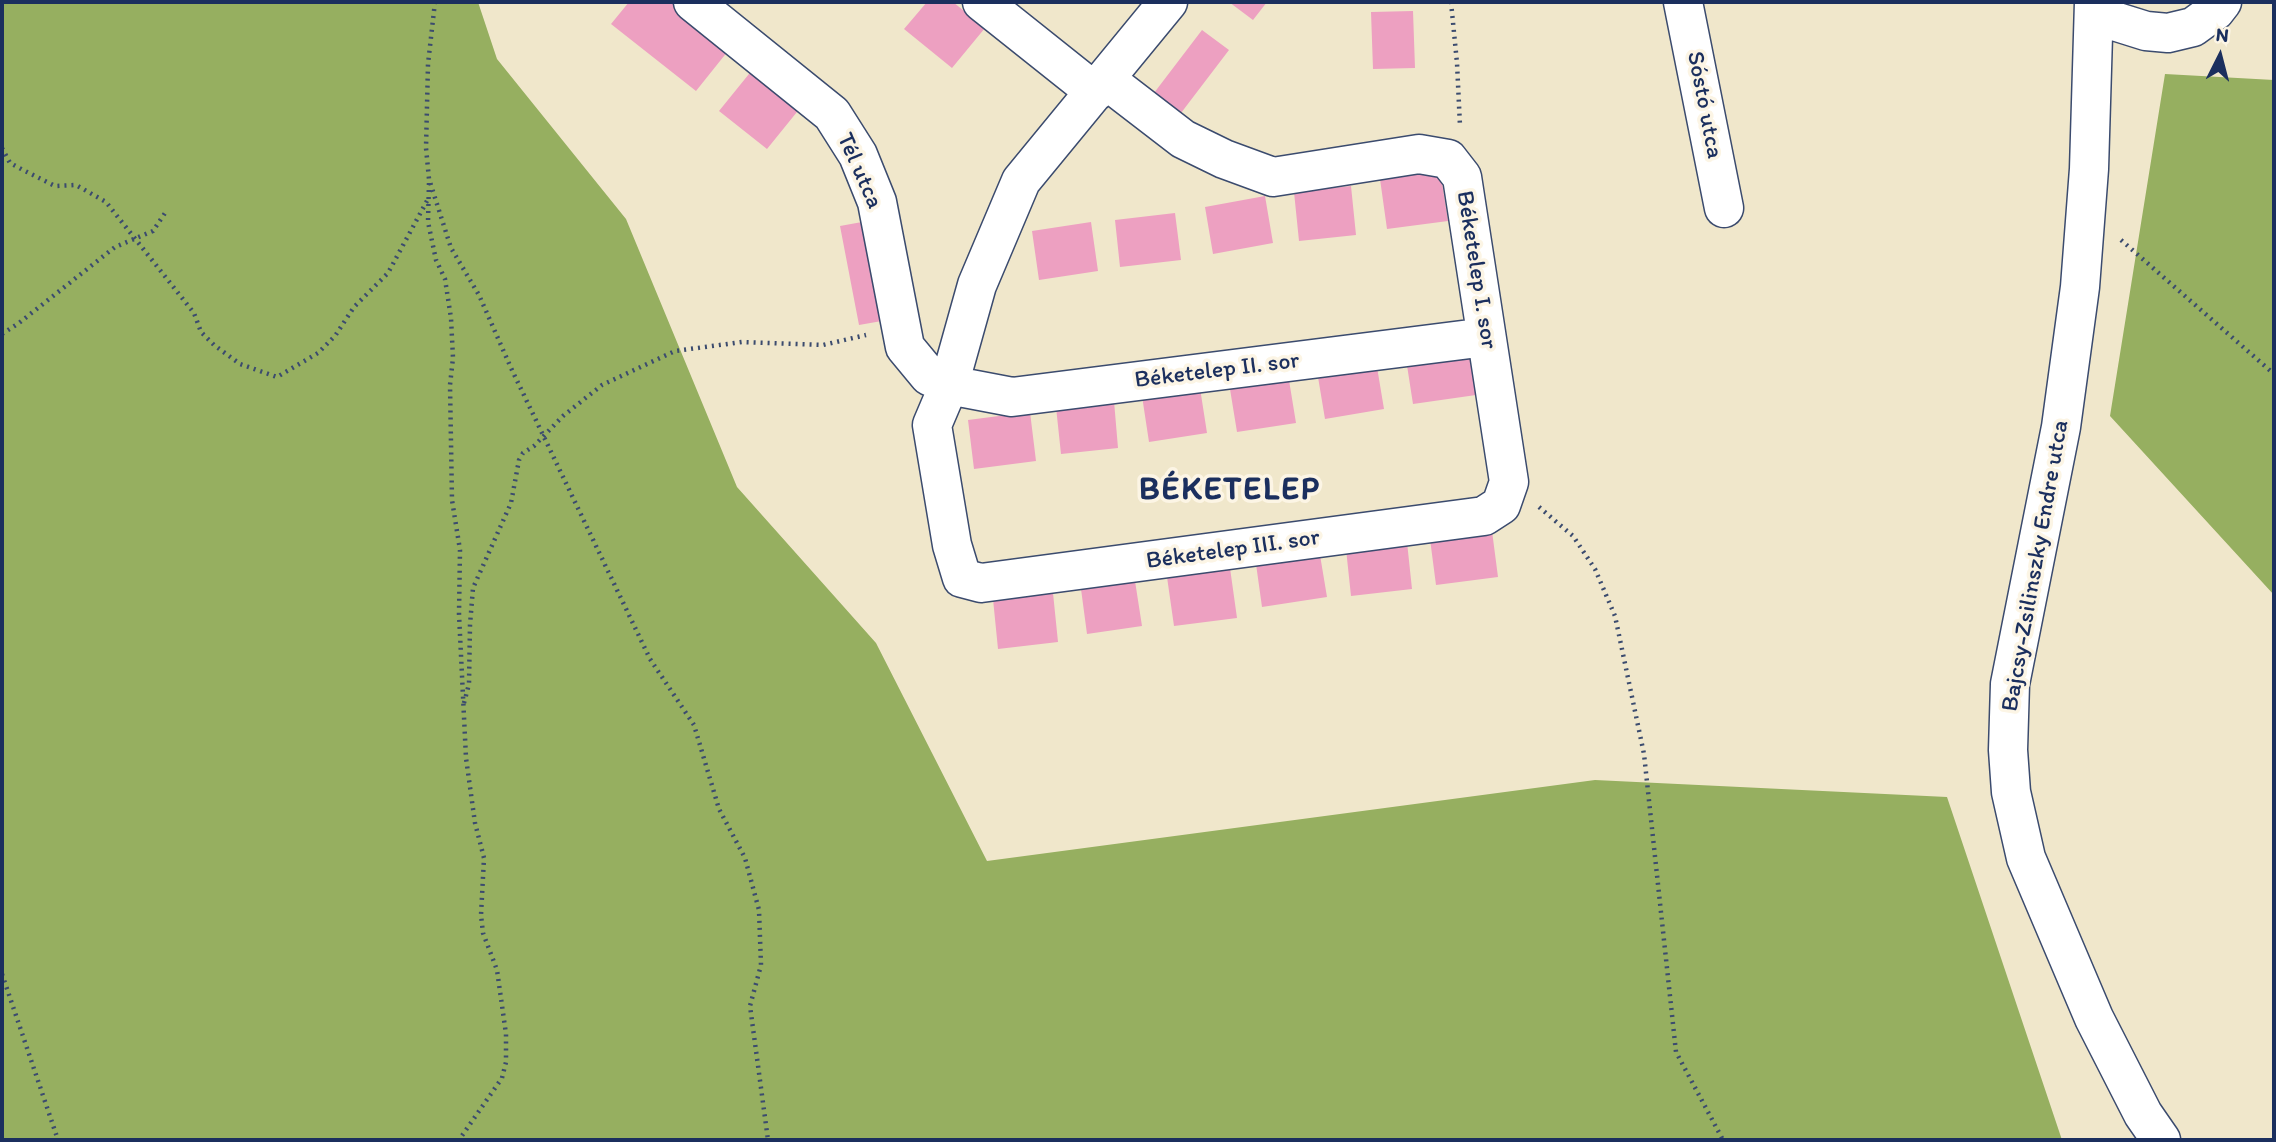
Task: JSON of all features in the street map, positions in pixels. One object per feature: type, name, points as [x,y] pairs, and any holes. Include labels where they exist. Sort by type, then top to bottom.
[{"type":"street","name":"Tél utca","points":[[693,2],[832,114],[858,155],[877,202],[905,347],[929,376],[949,385]]},
{"type":"street","name":"Béketelep I. sor","points":[[982,2],[1100,85],[1183,139],[1224,159],[1273,177],[1419,154],[1448,159],[1462,179],[1486,337],[1505,493]]},
{"type":"street","points":[[949,385],[977,285],[1021,181],[1168,2]]},
{"type":"street","name":"Sóstó utca","points":[[1683,2],[1724,208]]},
{"type":"street","points":[[2094,9],[2146,31],[2168,33],[2193,27],[2215,11],[2222,2]]},
{"type":"street","name":"Bajcsy-Zsilinszky Endre utca","points":[[2094,9],[2080,287],[2061,427],[2010,684],[2008,750],[2010,782],[2026,858],[2094,1018],[2143,1114],[2161,1140]]},
{"type":"street","name":"Béketelep II. sor","points":[[949,385],[1012,397],[1486,337]]},
{"type":"street","name":"Béketelep III. sor","points":[[949,385],[932,425],[952,545],[962,578],[981,583],[1483,516],[1505,493]]},
{"type":"path","points":[[435,2],[426,107],[428,222],[436,260],[445,279],[451,318],[452,500],[460,550],[459,614],[466,758],[470,793],[484,858],[481,915],[483,933],[497,970],[506,1034],[506,1062],[502,1078],[459,1140]]},
{"type":"path","points":[[1451,2],[1457,63],[1462,179]]},
{"type":"path","points":[[2,148],[10,163],[35,176],[55,186],[76,185],[106,202],[194,313],[201,332],[240,363],[276,377],[318,353],[335,336],[354,307],[388,273],[428,199]]},
{"type":"path","points":[[429,179],[451,248],[479,295],[650,659],[694,726],[719,809],[745,858],[759,910],[761,965],[750,1006],[768,1140]]},
{"type":"path","points":[[2086,209],[2274,374]]},
{"type":"path","points":[[2,334],[115,247],[153,231],[167,210]]},
{"type":"path","points":[[463,708],[469,684],[473,588],[511,503],[519,460],[523,453],[563,416],[602,385],[675,351],[742,342],[823,345],[901,327]]},
{"type":"path","points":[[1505,493],[1573,536],[1595,569],[1615,615],[1644,754],[1676,1052],[1723,1140]]},
{"type":"path","points":[[2,974],[58,1140]]},
{"type":"green space","points":[[2,2],[478,2],[497,59],[626,219],[737,487],[876,643],[987,861],[1595,780],[1947,797],[2062,1140],[2,1140]]},
{"type":"green space","points":[[2165,74],[2274,80],[2274,595],[2110,416]]},
{"type":"building","points":[[629,2],[676,2],[732,46],[696,91],[611,24]]},
{"type":"building","points":[[927,2],[953,2],[985,28],[952,68],[904,29]]},
{"type":"building","points":[[1229,2],[1267,2],[1253,20]]},
{"type":"building","points":[[1413,11],[1415,68],[1373,69],[1371,12]]},
{"type":"building","points":[[1202,30],[1229,50],[1181,113],[1154,93]]},
{"type":"building","points":[[753,69],[801,107],[767,149],[719,111]]},
{"type":"building","points":[[1440,170],[1448,221],[1387,229],[1380,179]]},
{"type":"building","points":[[1351,186],[1356,235],[1299,241],[1294,192]]},
{"type":"building","points":[[1265,196],[1273,243],[1213,254],[1205,207]]},
{"type":"building","points":[[1175,213],[1181,260],[1120,267],[1115,220]]},
{"type":"building","points":[[873,220],[893,319],[859,325],[840,226]]},
{"type":"building","points":[[1091,222],[1098,271],[1039,280],[1032,231]]},
{"type":"building","points":[[1469,350],[1476,395],[1413,404],[1406,359]]},
{"type":"building","points":[[1376,361],[1384,409],[1325,419],[1317,371]]},
{"type":"building","points":[[1288,374],[1296,423],[1237,432],[1229,383]]},
{"type":"building","points":[[1200,388],[1207,433],[1149,442],[1142,396]]},
{"type":"building","points":[[1114,401],[1118,448],[1061,454],[1056,407]]},
{"type":"building","points":[[1030,412],[1036,461],[974,469],[968,420]]},
{"type":"building","points":[[1492,531],[1498,577],[1436,585],[1430,539]]},
{"type":"building","points":[[1407,542],[1412,589],[1351,596],[1346,549]]},
{"type":"building","points":[[1320,555],[1327,597],[1262,607],[1256,564]]},
{"type":"building","points":[[1230,568],[1237,618],[1174,626],[1167,577]]},
{"type":"building","points":[[1135,581],[1142,626],[1087,634],[1081,589]]},
{"type":"building","points":[[1053,593],[1058,642],[998,649],[993,599]]},
{"type":"district","name":"BÉKETELEP","points":[[1230,491]]}]
